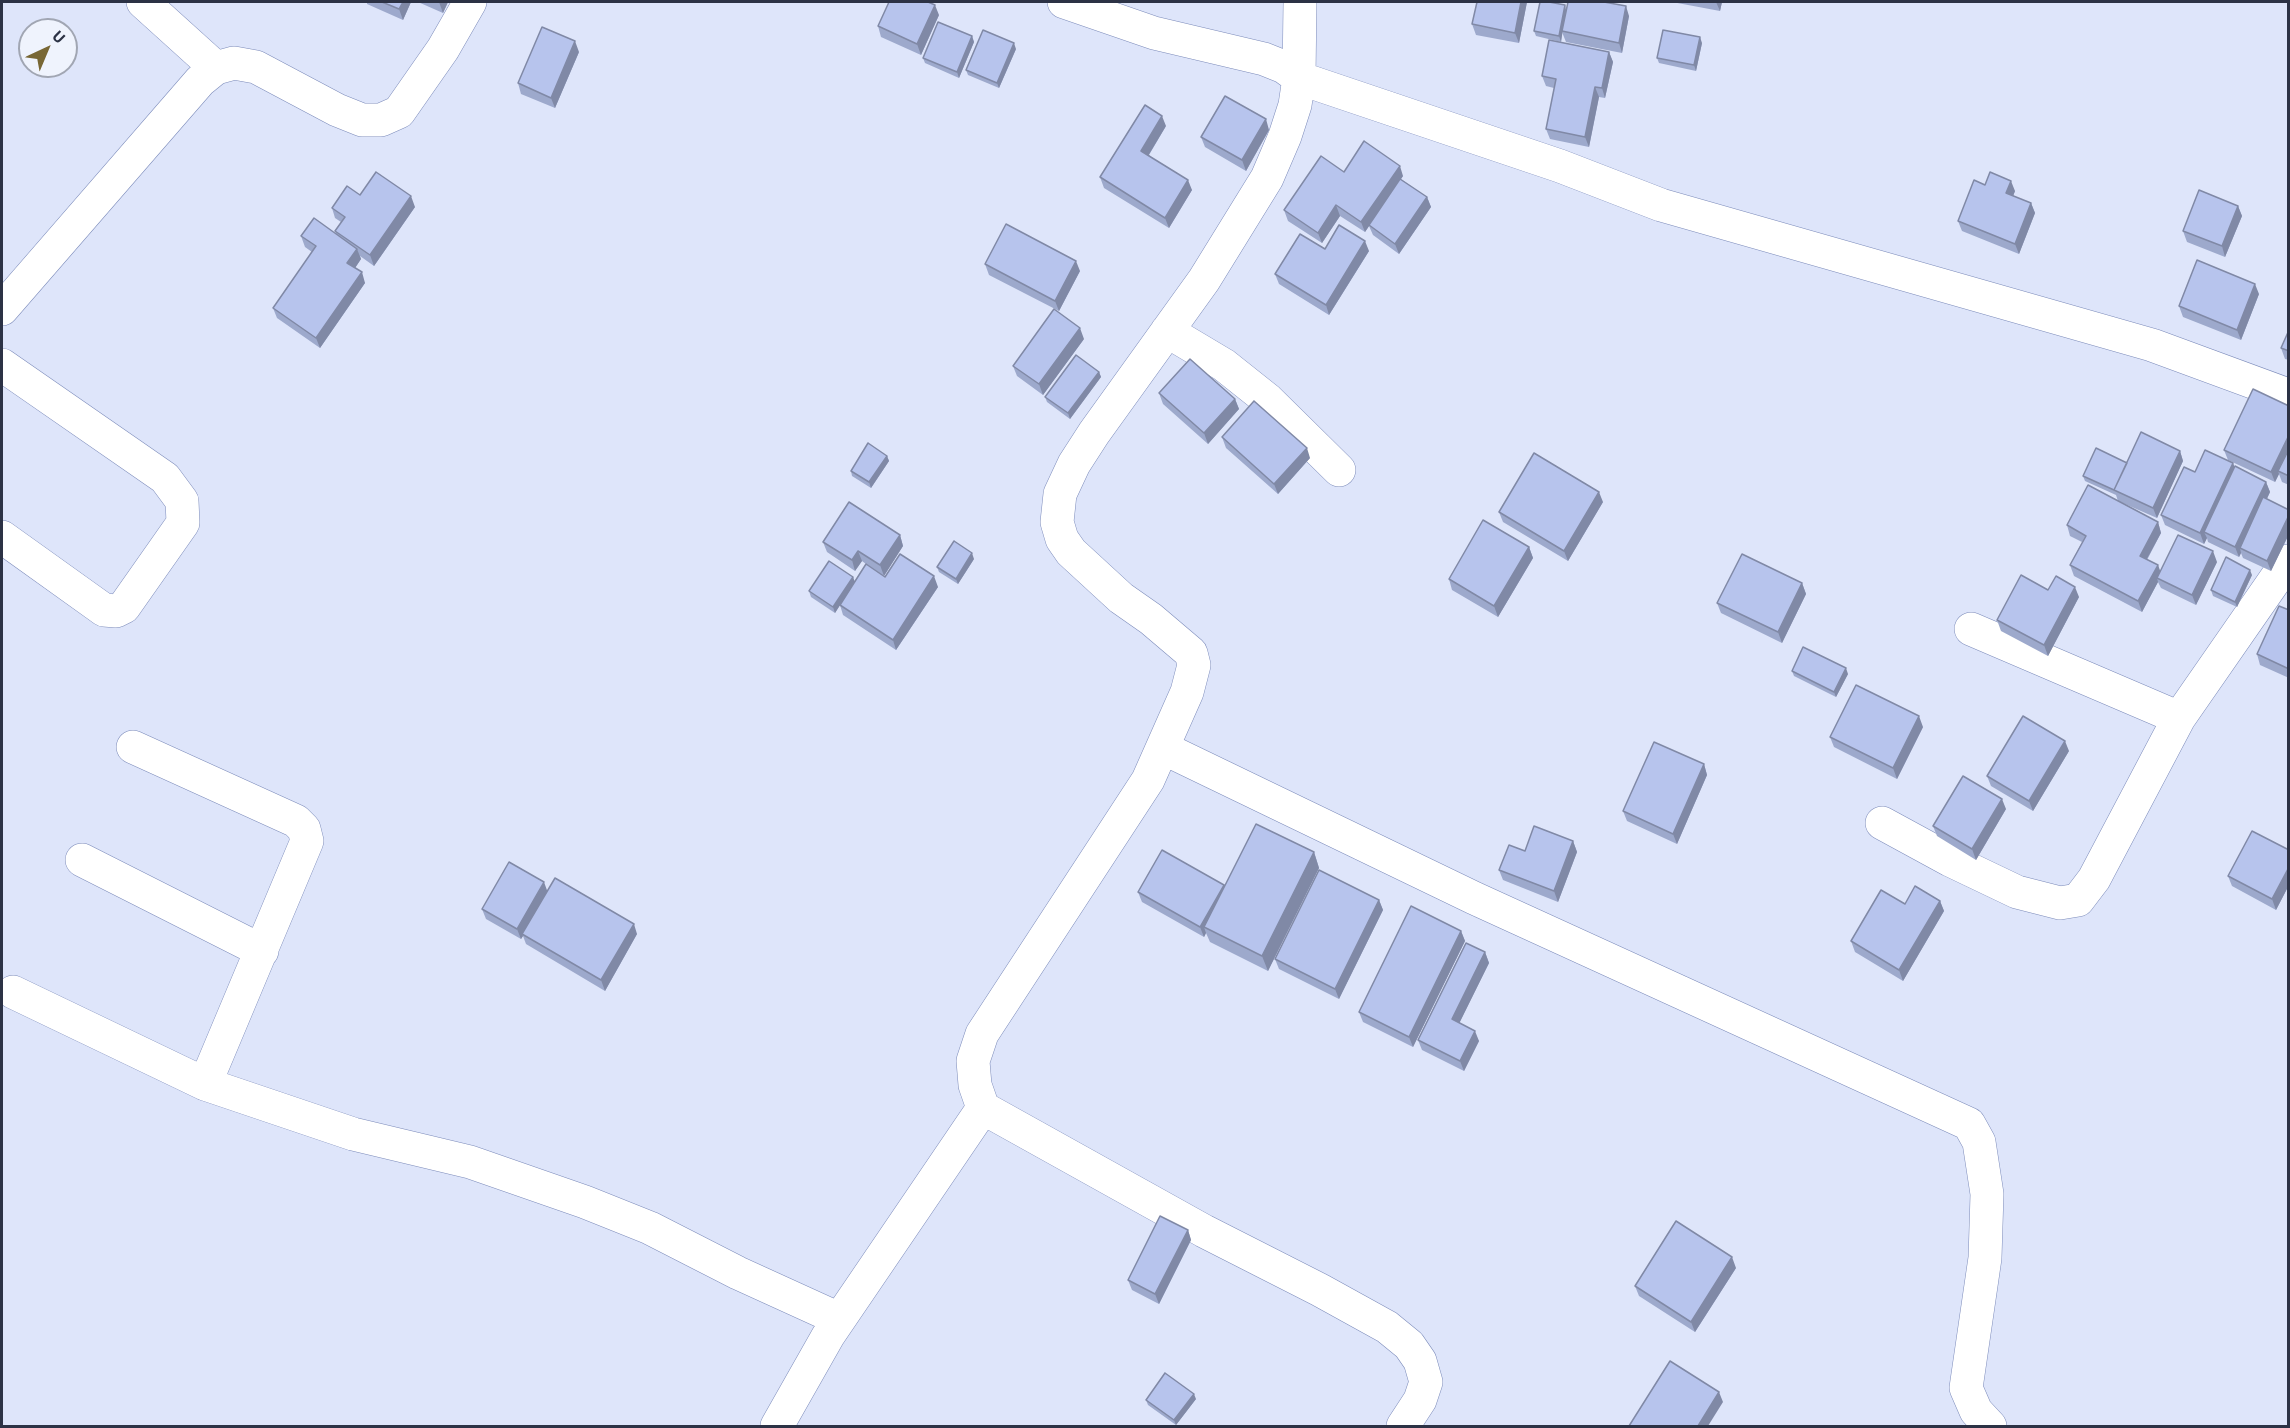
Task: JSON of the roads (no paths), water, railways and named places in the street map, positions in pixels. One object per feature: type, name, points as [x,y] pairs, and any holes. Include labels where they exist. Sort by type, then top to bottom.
[{"type":"street","points":[[142,2],[216,68]]},
{"type":"street","points":[[2,309],[200,81],[216,68],[234,63],[256,67],[345,114],[362,120],[381,120],[399,112],[443,49],[470,2]]},
{"type":"street","points":[[1064,2],[1154,33],[1264,59],[1284,67],[1299,78],[1560,166],[1661,205],[2152,345],[2289,395]]},
{"type":"street","points":[[1300,2],[1299,78],[1295,105],[1286,136],[1267,178],[1210,270],[1074,464],[1060,494],[1058,522],[1062,539],[1071,552],[1121,598],[1191,653],[1194,665],[1187,692],[1148,780],[982,1035],[973,1061],[975,1085],[983,1108],[1078,1163],[1387,1327],[1409,1345],[1420,1361],[1426,1382],[1420,1400],[1403,1426]]},
{"type":"street","points":[[1167,331],[1233,372],[1268,400],[1339,470]]},
{"type":"street","points":[[2,365],[165,478],[182,501],[183,523],[124,607],[116,611],[104,610],[2,537]]},
{"type":"street","points":[[1882,822],[1950,860],[2017,892],[2060,903],[2078,900],[2094,879],[2179,718],[2289,561]]},
{"type":"street","points":[[1971,629],[2179,718]]},
{"type":"street","points":[[133,747],[297,821],[304,829],[307,841],[301,860],[205,1084]]},
{"type":"street","points":[[1163,748],[1474,898],[1969,1124],[1980,1142],[1987,1194],[1985,1258],[1966,1388],[1977,1411],[1990,1426]]},
{"type":"street","points":[[82,860],[262,951]]},
{"type":"street","points":[[14,992],[205,1084],[352,1134],[470,1162],[585,1202],[650,1228],[738,1273],[839,1319]]},
{"type":"street","points":[[777,1426],[839,1319],[983,1108]]}]
